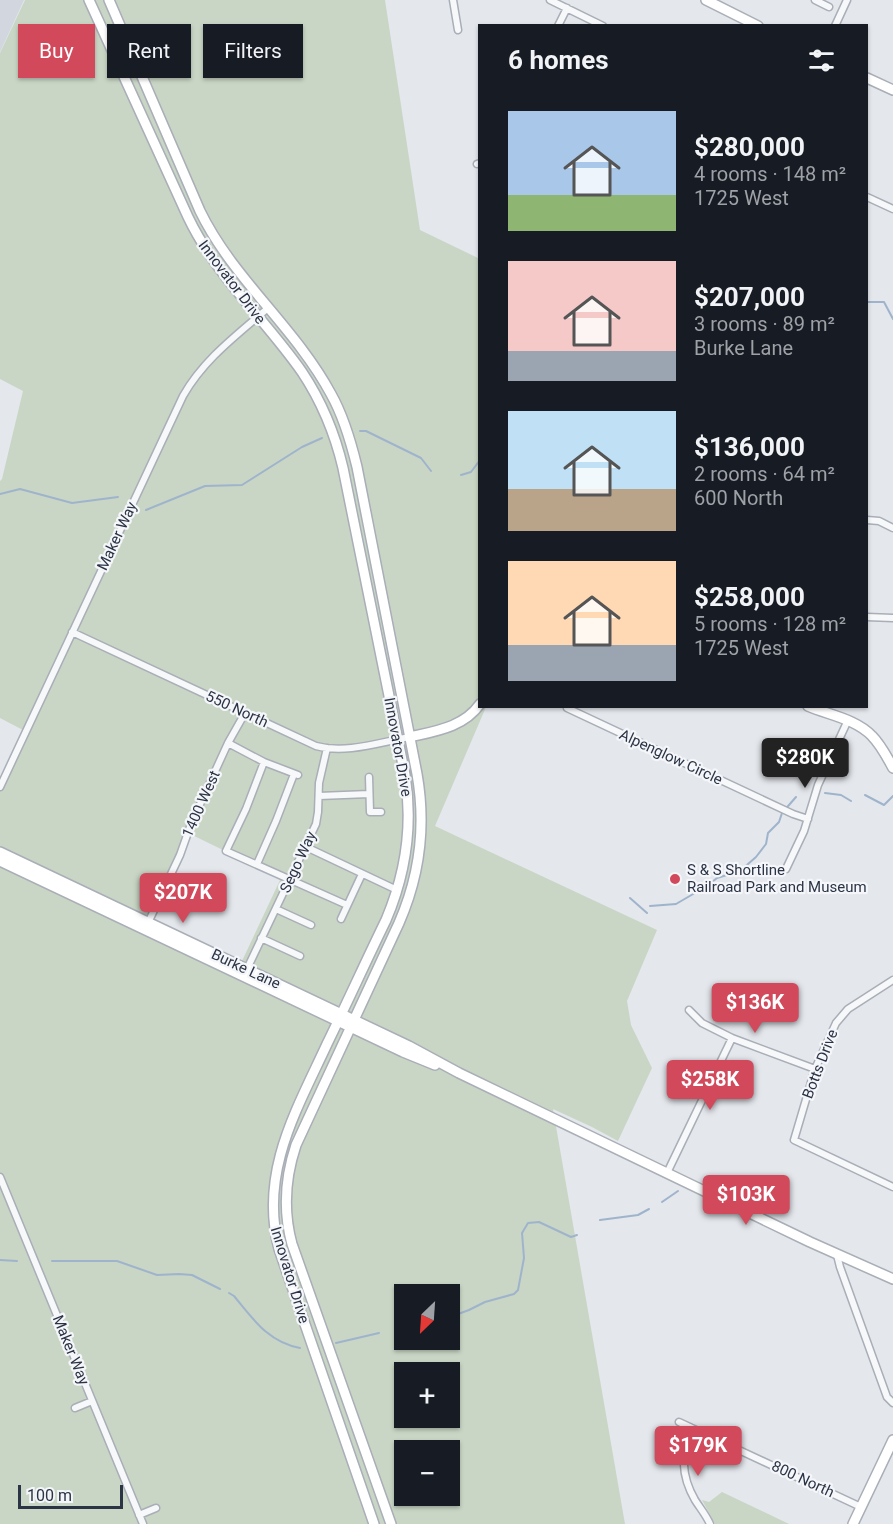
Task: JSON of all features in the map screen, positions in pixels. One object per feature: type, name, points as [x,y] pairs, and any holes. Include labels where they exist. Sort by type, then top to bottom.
[{"type":"main road","name":"Innovator Drive","points":[[90,0],[193,229],[216,265],[294,361],[324,412],[343,468],[407,786],[409,825],[405,860],[397,890],[386,920],[285,1137],[275,1179],[273,1219],[279,1249],[374,1524]]},
{"type":"main road","name":"Innovator Drive","points":[[109,0],[205,222],[228,258],[308,358],[338,408],[349,436],[357,467],[419,785],[422,807],[421,844],[416,875],[404,912],[296,1145],[288,1175],[286,1215],[292,1244],[391,1524]]},
{"type":"main road","points":[[710,1],[754,24]]},
{"type":"main road","points":[[868,78],[893,90]]},
{"type":"main road","points":[[410,737],[454,725],[467,718],[478,706]]},
{"type":"main road","points":[[814,708],[848,720],[871,735],[893,768]]},
{"type":"main road","name":"Burke Lane","points":[[0,852],[146,926],[352,1024],[421,1053],[837,1255],[893,1279]]},
{"type":"main road","name":"Burke Lane","points":[[0,861],[247,969],[340,1018]]},
{"type":"main road","points":[[853,1524],[893,1440]]},
{"type":"street","points":[[453,0],[458,30]]},
{"type":"street","points":[[550,0],[599,24]]},
{"type":"street","points":[[815,0],[829,7]]},
{"type":"street","points":[[836,24],[847,0]]},
{"type":"street","points":[[559,24],[567,8]]},
{"type":"street","points":[[868,197],[893,209]]},
{"type":"street","name":"Maker Way","points":[[0,787],[189,385],[210,359],[268,308]]},
{"type":"street","points":[[868,520],[879,521],[893,528]]},
{"type":"street","points":[[868,617],[893,618]]},
{"type":"street","name":"550 North","points":[[72,632],[310,743],[327,748],[347,748],[410,737]]},
{"type":"street","name":"Alpenglow Circle","points":[[567,708],[808,819]]},
{"type":"street","name":"1400 West","points":[[146,926],[177,863],[188,830],[228,743],[245,713]]},
{"type":"street","points":[[786,870],[804,831],[818,785],[848,720]]},
{"type":"street","points":[[228,743],[264,762],[296,774],[257,864]]},
{"type":"street","name":"Sego Way","points":[[247,969],[315,824],[318,812],[319,783],[327,748]]},
{"type":"street","points":[[264,762],[246,809],[226,850],[347,905]]},
{"type":"street","points":[[369,777],[370,812],[381,812]]},
{"type":"street","points":[[319,796],[369,794]]},
{"type":"street","points":[[304,846],[397,890]]},
{"type":"street","points":[[341,919],[362,874]]},
{"type":"street","points":[[276,909],[311,926]]},
{"type":"street","points":[[261,938],[300,956]]},
{"type":"street","name":"Botts Drive","points":[[893,980],[848,1009],[836,1023],[815,1069],[794,1140],[893,1187]]},
{"type":"street","points":[[689,1010],[702,1023],[732,1038],[815,1069]]},
{"type":"street","points":[[667,1173],[732,1038]]},
{"type":"street","name":"Maker Way","points":[[0,1177],[143,1524]]},
{"type":"street","points":[[837,1255],[887,1397],[893,1403]]},
{"type":"street","points":[[75,1408],[92,1401]]},
{"type":"street","name":"800 North","points":[[679,1422],[861,1507]]},
{"type":"street","points":[[690,1427],[684,1447],[685,1474],[695,1500],[710,1524]]},
{"type":"street","points":[[139,1515],[156,1508]]},
{"type":"shaded area","points":[[0,0],[24,0],[0,52]]},
{"type":"green space","points":[[25,0],[385,0],[420,230],[478,258],[478,708],[486,708],[435,826],[657,930],[627,1001],[631,1025],[652,1068],[618,1141],[553,1109],[625,1524],[0,1524],[0,783],[23,730],[0,718],[0,481],[23,391],[0,379],[0,53]],"holes":[[[188,833],[281,878],[242,961],[150,918]]]},
{"type":"green space","points":[[722,1492],[789,1524],[715,1524],[702,1500],[709,1502]]},
{"type":"waterway","points":[[868,302],[884,302],[893,319]]},
{"type":"waterway","points":[[360,431],[366,431],[421,458],[431,471]]},
{"type":"waterway","points":[[146,510],[205,486],[242,485],[302,447],[322,438]]},
{"type":"waterway","points":[[461,475],[471,472],[478,463]]},
{"type":"waterway","points":[[0,494],[20,489],[72,503],[118,497]]},
{"type":"waterway","points":[[825,793],[841,795],[851,801]]},
{"type":"waterway","points":[[865,795],[884,805],[893,796]]},
{"type":"waterway","points":[[707,886],[717,878],[740,871],[756,857],[766,844],[768,833],[779,822],[782,813],[796,797]]},
{"type":"waterway","points":[[650,906],[676,904],[700,890]]},
{"type":"waterway","points":[[630,898],[647,913]]},
{"type":"waterway","points":[[662,1202],[678,1191]]},
{"type":"waterway","points":[[600,1220],[638,1215],[649,1209]]},
{"type":"waterway","points":[[460,1313],[485,1302],[514,1294],[518,1290],[524,1258],[522,1233],[528,1223],[539,1222],[571,1237],[577,1235]]},
{"type":"waterway","points":[[0,1260],[17,1261]]},
{"type":"waterway","points":[[52,1261],[117,1261],[157,1275],[192,1275],[220,1289]]},
{"type":"waterway","points":[[229,1293],[270,1335],[279,1341],[300,1348]]},
{"type":"waterway","points":[[336,1343],[379,1333]]},
{"type":"place","name":"S & S Shortline Railroad Park and Museum","points":[[675,879]]}]
